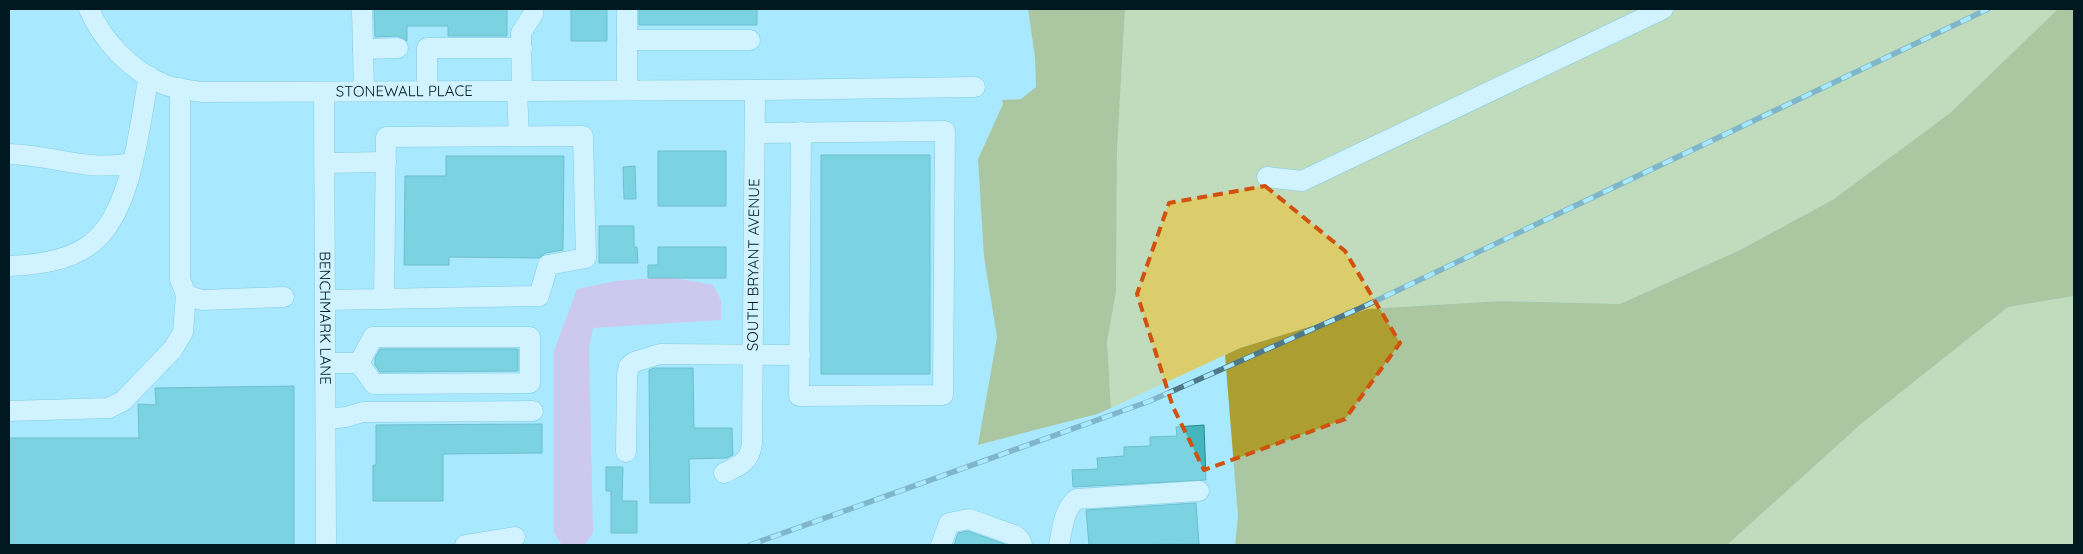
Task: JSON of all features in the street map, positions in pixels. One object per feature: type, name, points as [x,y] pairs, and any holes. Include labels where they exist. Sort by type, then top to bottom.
[{"type":"street","name":"STONEWALL PLACE","points":[[89,9],[95,23],[114,48],[140,72],[164,85],[201,92],[755,90],[975,87]]},
{"type":"street","points":[[362,9],[364,92]]},
{"type":"street","points":[[519,136],[521,33],[533,14],[533,9]]},
{"type":"street","points":[[627,9],[627,90]]},
{"type":"street","points":[[1266,177],[1302,181],[1663,9]]},
{"type":"street","points":[[627,40],[750,40]]},
{"type":"street","points":[[363,49],[398,48]]},
{"type":"street","points":[[427,91],[427,48],[522,48]]},
{"type":"street","points":[[9,266],[29,265],[74,254],[92,244],[106,229],[127,185],[139,139],[149,76]]},
{"type":"street","points":[[9,410],[109,408],[123,401],[173,349],[183,332],[186,295],[180,279],[180,88]]},
{"type":"street","name":"SOUTH BRYANT AVENUE","points":[[724,473],[741,464],[750,456],[752,439],[755,90]]},
{"type":"street","name":"BENCHMARK LANE","points":[[324,92],[326,545]]},
{"type":"street","points":[[754,133],[801,132],[945,132],[943,396],[799,396],[801,132]]},
{"type":"street","points":[[326,300],[384,299],[540,296],[548,265],[586,258],[583,136],[386,137],[384,299]]},
{"type":"street","points":[[9,154],[28,155],[87,166],[106,167],[132,163]]},
{"type":"street","points":[[325,163],[386,162]]},
{"type":"street","points":[[186,295],[202,300],[284,297]]},
{"type":"street","points":[[373,337],[530,337],[530,383],[374,384],[359,363],[373,337]]},
{"type":"street","points":[[626,452],[627,376],[629,366],[634,362],[660,354],[800,355]]},
{"type":"street","points":[[326,362],[359,363]]},
{"type":"street","points":[[326,419],[346,417],[363,412],[533,411]]},
{"type":"street","points":[[1058,545],[1068,509],[1077,499],[1199,491]]},
{"type":"street","points":[[941,545],[949,523],[962,519],[969,519],[1016,536],[1022,545]]},
{"type":"street","points":[[465,545],[514,537]]},
{"type":"highlighted area","points":[[1265,186],[1345,251],[1400,343],[1345,419],[1204,470],[1173,407],[1137,294],[1169,203]]},
{"type":"shaded area","points":[[1028,9],[1125,9],[1117,150],[1116,292],[1107,342],[1111,408],[1097,414],[978,445],[997,337],[984,257],[978,159],[1003,104],[1002,100],[1021,99],[1036,87],[1035,57]]},
{"type":"shaded area","points":[[1125,9],[2058,9],[1950,113],[1834,199],[1740,250],[1620,304],[1500,301],[1368,309],[1240,348],[1111,408],[1107,342],[1116,292],[1117,150]]},
{"type":"shaded area","points":[[2058,9],[2074,9],[2074,296],[2008,307],[1861,424],[1727,545],[1235,545],[1238,517],[1225,355],[1240,348],[1368,309],[1500,301],[1620,304],[1740,250],[1834,199],[1950,113]]},
{"type":"shaded area","points":[[670,277],[713,285],[721,300],[721,320],[593,328],[589,347],[593,533],[584,545],[562,545],[554,533],[554,351],[577,289],[616,281]]},
{"type":"shaded area","points":[[2074,296],[2074,545],[1727,545],[1861,424],[2008,307]]},
{"type":"building","points":[[374,9],[507,9],[507,36],[448,36],[448,26],[407,26],[407,41],[398,36],[375,37]]},
{"type":"building","points":[[571,9],[607,9],[607,41],[571,41]]},
{"type":"building","points":[[639,9],[757,9],[757,25],[639,25]]},
{"type":"building","points":[[658,151],[726,151],[726,206],[658,206]]},
{"type":"building","points":[[821,155],[930,155],[930,374],[821,374]]},
{"type":"building","points":[[446,156],[564,156],[563,250],[546,253],[539,258],[449,257],[449,265],[404,265],[405,176],[446,176]]},
{"type":"building","points":[[635,166],[636,199],[624,199],[623,167]]},
{"type":"building","points":[[599,226],[634,226],[634,247],[637,247],[638,263],[599,263]]},
{"type":"building","points":[[658,247],[726,247],[726,278],[648,278],[648,265],[658,265]]},
{"type":"building","points":[[380,349],[518,349],[518,371],[380,372],[375,365],[375,358]]},
{"type":"building","points":[[654,368],[693,368],[694,428],[732,428],[733,455],[727,458],[689,459],[690,503],[650,503],[649,370]]},
{"type":"building","points":[[294,386],[294,545],[9,545],[9,438],[139,438],[138,404],[156,405],[155,388]]},
{"type":"building","points":[[542,424],[542,453],[443,454],[443,501],[373,501],[373,465],[376,465],[376,425]]},
{"type":"building","points":[[1204,425],[1206,480],[1073,487],[1072,470],[1098,469],[1097,458],[1124,456],[1124,447],[1150,446],[1150,437],[1177,436],[1176,427]]},
{"type":"building","points":[[606,467],[623,467],[622,501],[637,501],[637,533],[611,533],[611,491],[606,491]]},
{"type":"building","points":[[1196,503],[1199,544],[1089,545],[1086,510]]},
{"type":"building","points":[[968,531],[1007,545],[954,545],[958,533]]},
{"type":"railway","points":[[750,545],[1150,401],[1367,305],[1988,9]]}]
